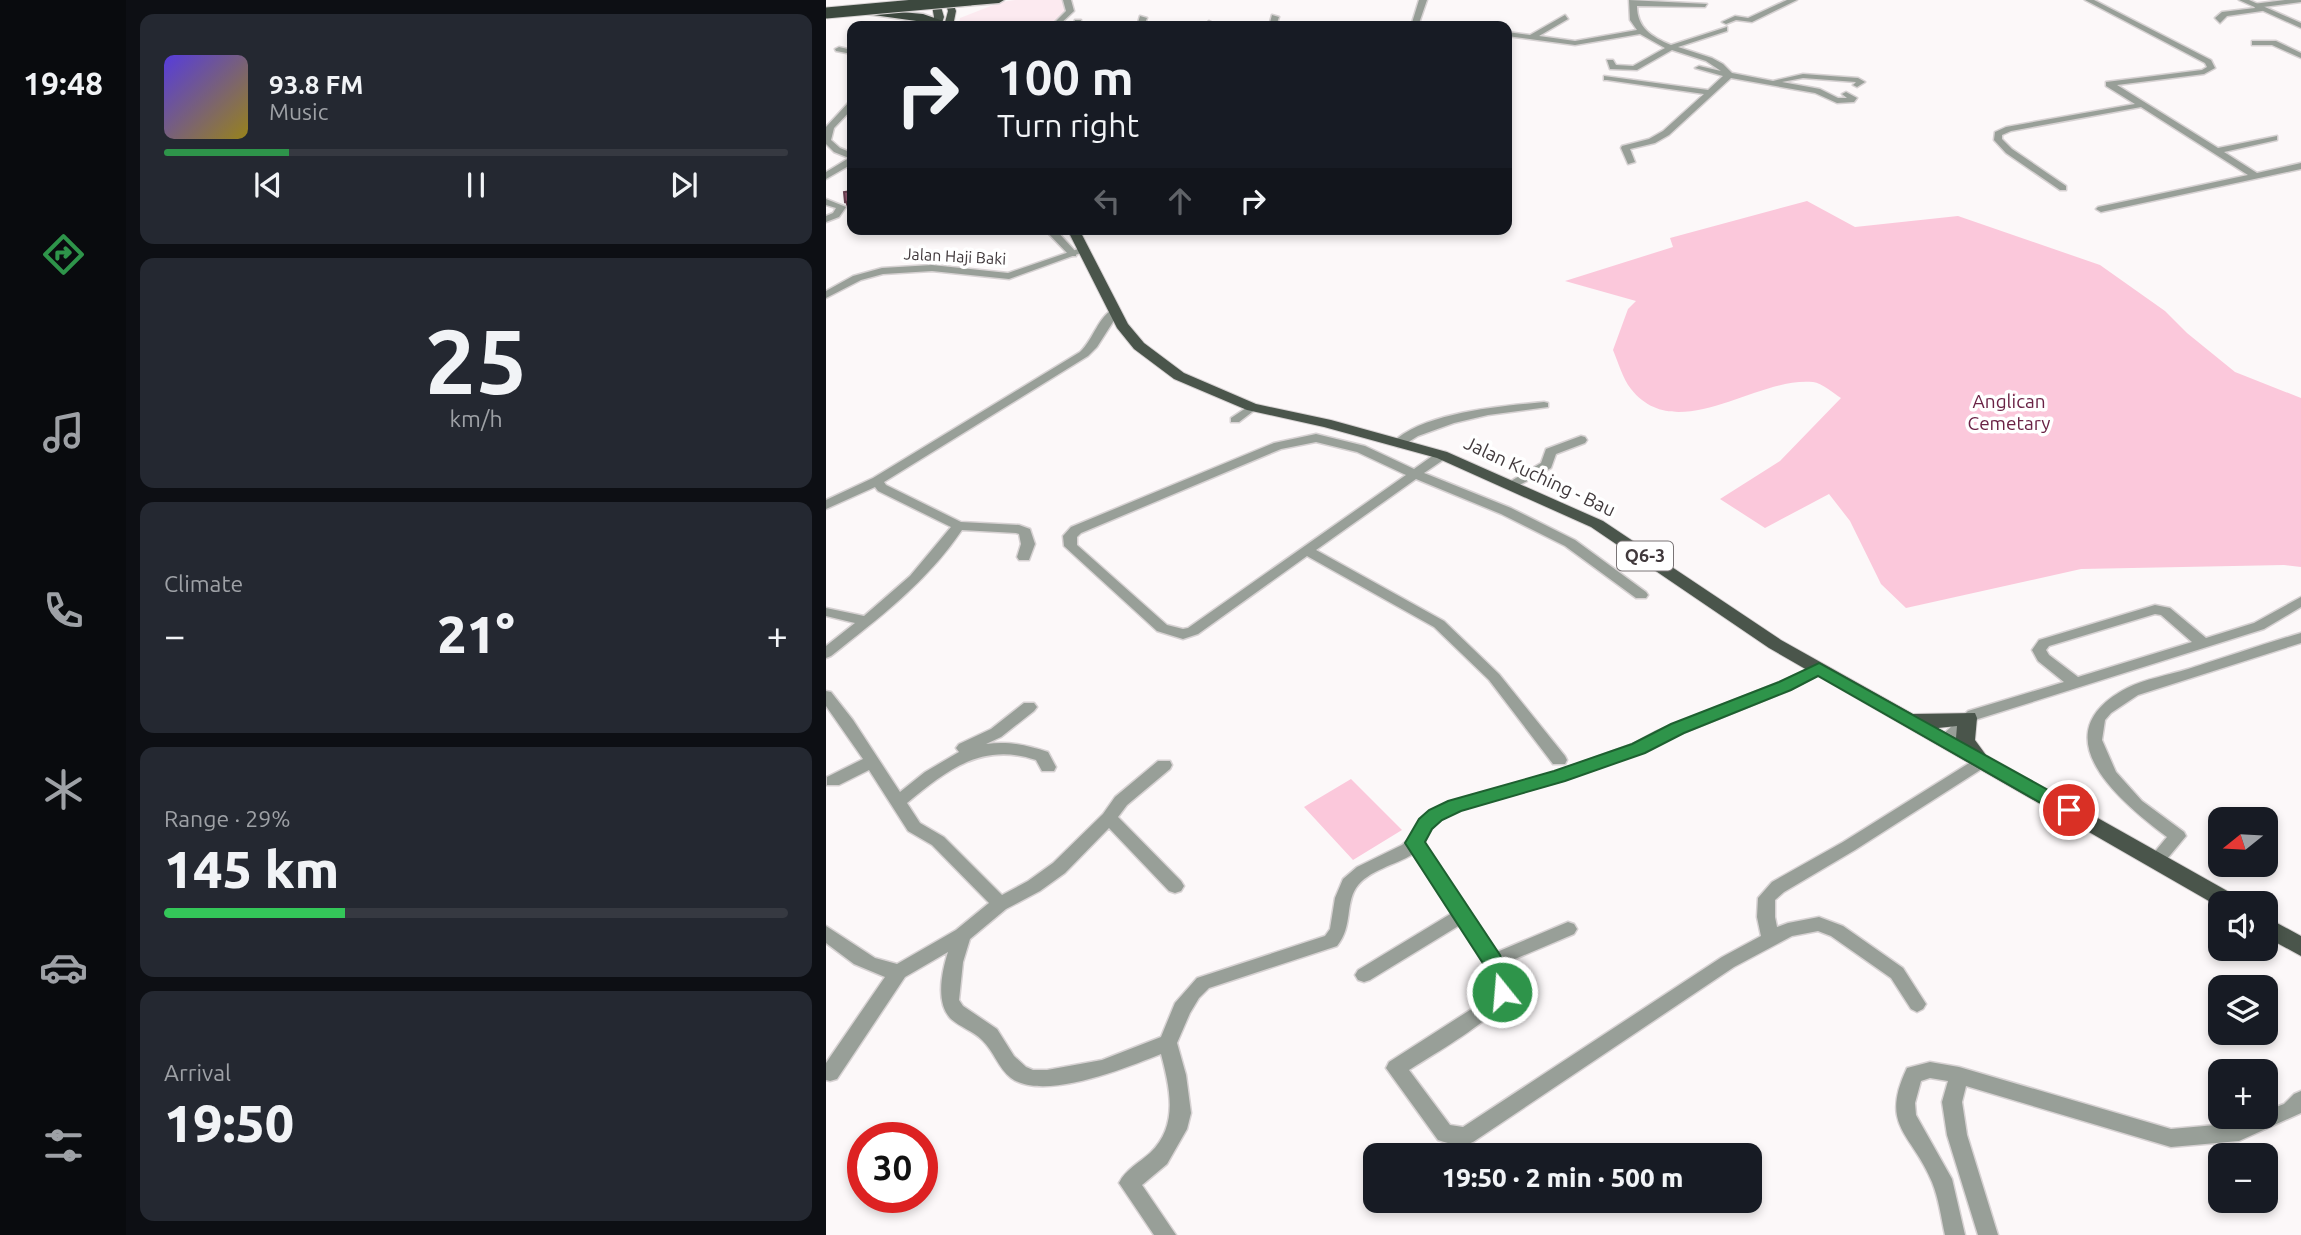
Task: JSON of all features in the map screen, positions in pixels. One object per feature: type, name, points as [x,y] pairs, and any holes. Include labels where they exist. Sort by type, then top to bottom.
[{"type":"highway","points":[[826,11],[885,0]]},
{"type":"highway","points":[[852,5],[919,0]]},
{"type":"highway","points":[[826,11],[970,0]]},
{"type":"highway","points":[[826,11],[997,0]]},
{"type":"highway","points":[[869,12],[944,4]]},
{"type":"highway","points":[[826,11],[923,17],[932,21]]},
{"type":"main road","points":[[939,21],[944,4]]},
{"type":"main road","points":[[944,4],[949,21]]},
{"type":"main road","name":"Jalan Kuching - Bau","points":[[1075,235],[1079,252],[1139,346],[1179,376],[1252,407],[1442,455],[1597,524],[1775,644],[2209,891]]},
{"type":"main road","points":[[1909,720],[1934,722],[1968,718],[1965,741],[1969,750],[1982,761]]},
{"type":"main road","points":[[2278,933],[2301,947]]},
{"type":"street","points":[[1059,21],[1070,10],[1067,0]]},
{"type":"street","points":[[1416,21],[1423,0]]},
{"type":"street","points":[[1610,62],[1613,67],[1631,69],[1735,19],[1749,20],[1793,0]]},
{"type":"street","points":[[2089,0],[2208,62],[2211,68],[2189,74],[2109,84],[2255,175]]},
{"type":"street","points":[[2243,0],[2301,26]]},
{"type":"street","points":[[2220,21],[2219,18],[2225,14],[2300,0]]},
{"type":"street","points":[[1705,5],[1634,2],[1633,17],[1642,31],[1670,49],[1713,62],[1724,68],[1728,75]]},
{"type":"street","points":[[1686,4],[1689,16]]},
{"type":"street","points":[[1274,21],[1275,17]]},
{"type":"street","points":[[1531,37],[1565,17]]},
{"type":"street","points":[[1512,35],[1581,43],[1642,31]]},
{"type":"street","points":[[2255,43],[2273,43],[2301,56]]},
{"type":"street","points":[[839,49],[847,51]]},
{"type":"street","points":[[1699,68],[1816,91],[1838,101],[1853,98],[1846,94]]},
{"type":"street","points":[[1607,78],[1707,92],[1728,75]]},
{"type":"street","points":[[1769,82],[1803,76],[1858,80],[1861,82],[1857,85]]},
{"type":"street","points":[[1631,162],[1625,148],[1658,138],[1708,97],[1707,92]]},
{"type":"street","points":[[2063,188],[2009,151],[1998,140],[1998,134],[2009,129],[2141,105]]},
{"type":"street","points":[[847,109],[831,127],[827,140],[847,155]]},
{"type":"street","points":[[826,119],[841,114]]},
{"type":"street","points":[[2217,151],[2274,138]]},
{"type":"street","points":[[826,176],[847,161]]},
{"type":"street","points":[[2101,209],[2301,166]]},
{"type":"street","points":[[826,202],[841,208],[836,215],[826,219]]},
{"type":"street","points":[[1057,235],[1079,252]]},
{"type":"street","name":"Jalan Haji Baki","points":[[826,295],[857,278],[881,271],[932,268],[1009,276],[1079,252]]},
{"type":"street","points":[[826,505],[877,481],[1084,354],[1094,347],[1101,326],[1115,312]]},
{"type":"street","points":[[1398,443],[1420,431],[1462,417],[1544,405]]},
{"type":"street","points":[[1235,420],[1252,407]]},
{"type":"street","points":[[1442,455],[1415,474],[1306,550],[1193,631],[1183,634],[1162,628],[1071,546],[1069,540],[1076,530],[1294,441],[1316,438],[1361,449],[1415,474],[1506,511],[1570,543],[1640,596]]},
{"type":"street","points":[[1511,484],[1547,466],[1550,452],[1555,448],[1581,440]]},
{"type":"street","points":[[877,481],[882,488],[958,526],[1019,529],[1025,532],[1028,544],[1024,557]]},
{"type":"street","points":[[826,653],[926,566],[946,545],[958,526]]},
{"type":"street","points":[[1306,550],[1440,624],[1494,677],[1559,760]]},
{"type":"street","points":[[1945,740],[1968,718],[2259,626],[2301,601]]},
{"type":"street","points":[[2077,684],[2043,658],[2039,650],[2044,643],[2155,609],[2165,611],[2204,644]]},
{"type":"street","points":[[826,612],[865,621]]},
{"type":"street","points":[[2155,860],[2178,836],[2136,804],[2109,775],[2094,740],[2098,719],[2106,709],[2133,691],[2301,638]]},
{"type":"street","points":[[1167,1235],[1129,1183],[1160,1157],[1177,1129],[1181,1113],[1176,1075],[1168,1044],[1182,1009],[1203,983],[1331,941],[1339,928],[1342,899],[1347,886],[1355,877],[1405,852],[1436,815],[1455,806],[1559,776],[1638,748],[1660,736],[1785,686],[1819,669]]},
{"type":"street","points":[[826,696],[848,724],[914,827],[938,841],[1000,904]]},
{"type":"street","points":[[899,801],[950,757],[996,733],[1029,707]]},
{"type":"street","points":[[927,777],[949,761],[1002,748],[1019,748],[1033,752],[1042,756],[1048,767]]},
{"type":"street","points":[[1771,939],[1766,918],[1767,898],[1778,887],[1849,846],[1982,761]]},
{"type":"street","points":[[833,781],[871,762]]},
{"type":"street","points":[[830,1073],[899,972],[962,935],[1000,904],[1034,886],[1059,868],[1109,818],[1121,801],[1164,765]]},
{"type":"street","points":[[1109,818],[1175,886]]},
{"type":"street","points":[[1415,843],[1493,961],[1502,983],[1499,997],[1477,1016],[1396,1068],[1445,1135],[1466,1136],[1473,1132],[1717,969],[1771,939],[1805,926],[1819,924],[1837,931],[1898,973],[1917,1004]]},
{"type":"street","points":[[1364,975],[1462,915]]},
{"type":"street","points":[[1493,961],[1568,929]]},
{"type":"street","points":[[826,933],[873,967],[899,972]]},
{"type":"street","points":[[962,935],[954,962],[950,1000],[956,1012],[990,1035],[1007,1062],[1020,1074],[1047,1078],[1103,1068],[1168,1044]]},
{"type":"street","points":[[1955,1235],[1943,1185],[1911,1130],[1905,1113],[1905,1090],[1914,1074],[1930,1070],[1959,1075],[2172,1138],[2239,1132],[2291,1110],[2301,1100]]},
{"type":"street","points":[[1959,1075],[1952,1102],[1957,1136],[1988,1235]]},
{"type":"shaded area","points":[[1063,0],[1067,8],[1064,15],[1055,21],[960,21],[960,18],[1001,2]]},
{"type":"green space","name":"Anglican Cemetary","points":[[1807,201],[1855,227],[1958,216],[2100,265],[2165,311],[2187,333],[2235,372],[2301,398],[2301,567],[2284,565],[2081,569],[1906,608],[1881,584],[1850,521],[1829,494],[1765,528],[1720,499],[1780,461],[1841,398],[1813,382],[1791,383],[1694,411],[1671,412],[1650,405],[1628,385],[1613,350],[1628,309],[1636,301],[1565,281],[1673,247],[1670,238]]},
{"type":"green space","points":[[1351,779],[1402,830],[1353,860],[1304,807]]},
{"type":"route","points":[[1502,992],[1502,983],[1493,961],[1415,843],[1426,824],[1436,815],[1455,806],[1598,764],[1733,705],[1785,686],[1819,669],[2069,810]]}]
